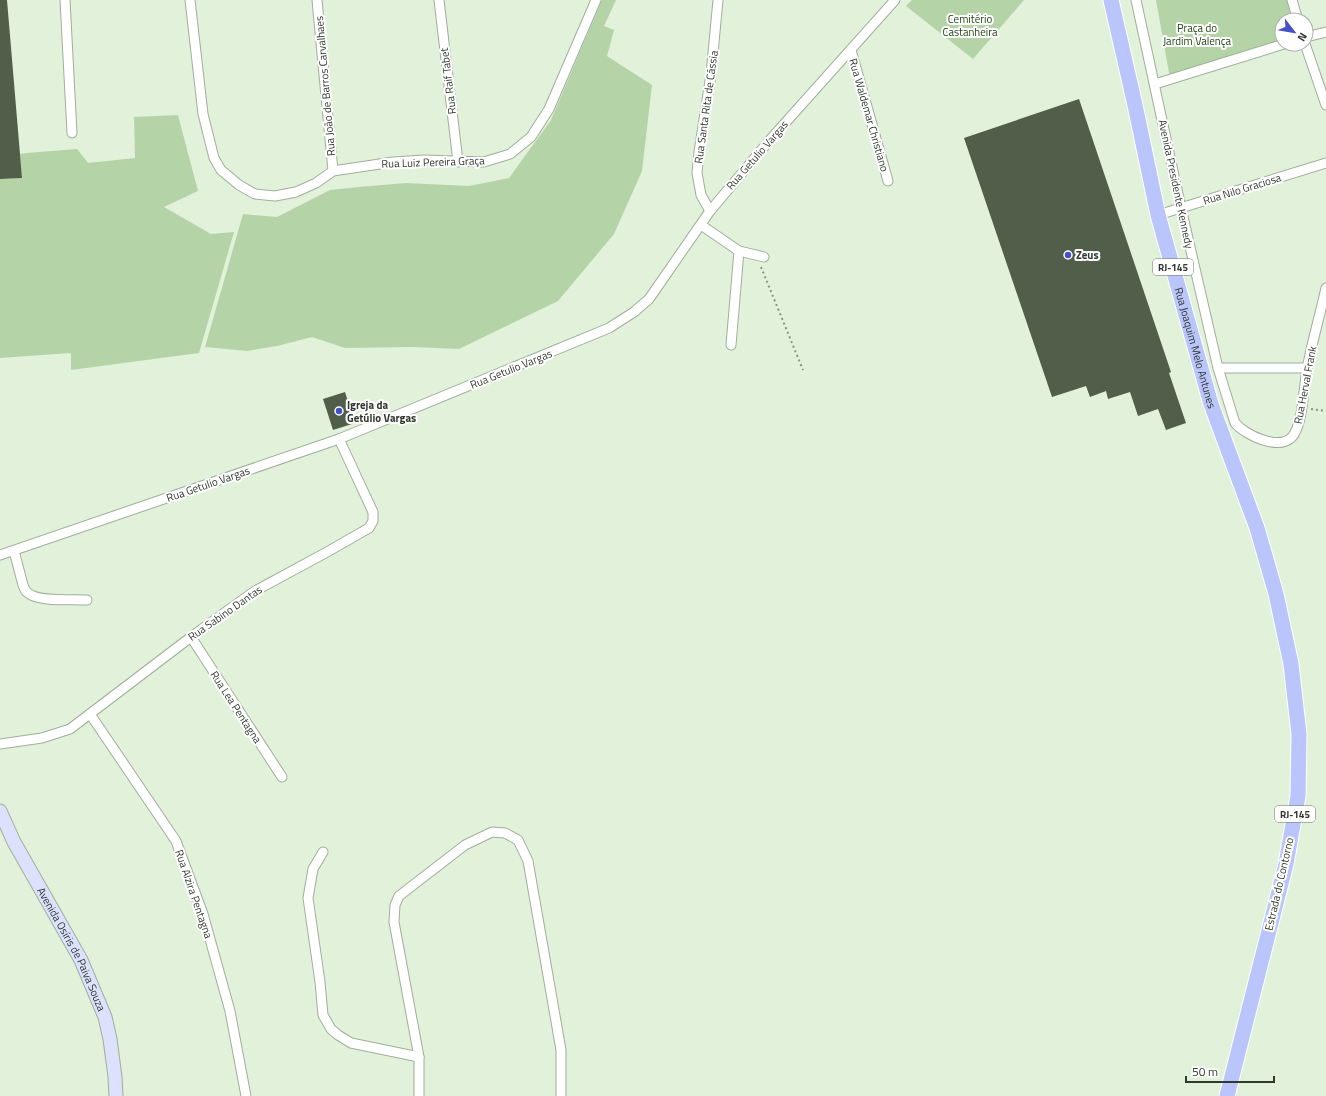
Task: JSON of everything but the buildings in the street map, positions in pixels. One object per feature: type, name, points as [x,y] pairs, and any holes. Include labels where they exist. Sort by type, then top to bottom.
[{"type":"main road","name":"Rua Joaquim Melo Antunes","points":[[1110,0],[1135,105],[1158,215],[1210,404],[1257,528]]},
{"type":"main road","name":"Estrada do Contorno","points":[[1227,1096],[1286,864],[1298,796],[1299,734],[1291,664],[1276,594],[1257,528]]},
{"type":"street","points":[[65,0],[72,134]]},
{"type":"street","name":"Rua Luiz Pereira Graça","points":[[190,0],[203,114],[214,158],[221,170],[238,185],[255,194],[276,196],[296,192],[316,183],[333,171],[393,162],[424,160],[484,162],[510,154],[531,137],[550,109],[596,0]]},
{"type":"street","name":"Rua João de Barros Carvalhaes","points":[[317,0],[333,171]]},
{"type":"street","name":"Rua Raif Tabet","points":[[439,0],[458,162]]},
{"type":"street","name":"Rua Santa Rita de Cássia","points":[[710,211],[701,195],[697,173],[711,74],[718,0]]},
{"type":"street","name":"Rua Getulio Vargas","points":[[0,555],[339,439],[609,328],[634,312],[649,299],[710,211],[769,141],[895,0]]},
{"type":"street","name":"Avenida Presidente Kennedy","points":[[1136,0],[1181,208],[1218,368],[1235,423],[1240,429],[1247,433],[1275,443],[1287,441],[1294,434]]},
{"type":"street","points":[[1292,0],[1296,12]]},
{"type":"street","points":[[1314,35],[1326,32]]},
{"type":"street","points":[[1155,84],[1274,47]]},
{"type":"street","name":"Rua Waldemar Christiano","points":[[851,50],[888,181]]},
{"type":"street","points":[[1308,52],[1326,105]]},
{"type":"street","name":"Rua Nilo Graciosa","points":[[1158,215],[1326,162]]},
{"type":"street","points":[[701,224],[739,251],[760,256]]},
{"type":"street","points":[[731,346],[739,251]]},
{"type":"street","name":"Rua Herval Frank","points":[[1294,434],[1302,407],[1307,368],[1326,288]]},
{"type":"street","points":[[1316,332],[1326,326]]},
{"type":"street","points":[[1218,368],[1307,368]]},
{"type":"street","name":"Rua Sabino Dantas","points":[[0,744],[42,738],[70,729],[191,637],[255,591],[369,528],[373,521],[373,512],[339,439]]},
{"type":"street","points":[[14,551],[23,585],[28,594],[37,598],[87,600]]},
{"type":"street","name":"Rua Lea Pentagna","points":[[191,637],[282,777]]},
{"type":"street","name":"Rua Alzira Pentagna","points":[[90,714],[176,841],[203,914],[230,1010],[246,1096]]},
{"type":"street","name":"Avenida Osíris de Paiva Souza","points":[[0,811],[14,842],[81,960],[105,1016],[110,1039],[116,1096]]},
{"type":"street","points":[[419,1096],[418,1057],[396,936],[394,922],[395,905],[399,896],[465,845],[492,832],[505,833],[518,840],[528,861],[561,1050],[561,1096]]},
{"type":"street","points":[[322,852],[313,869],[308,898],[320,982],[323,1015],[331,1029],[338,1035],[351,1042],[418,1057]]},
{"type":"path","points":[[760,256],[802,370]]},
{"type":"path","points":[[1302,407],[1326,411]]},
{"type":"green space","points":[[602,0],[616,0],[604,26],[614,30],[607,56],[652,85],[642,171],[614,234],[558,301],[459,349],[413,347],[345,348],[312,337],[277,346],[247,351],[205,347],[243,214],[277,217],[330,190],[406,183],[469,186],[509,178],[551,120]]},
{"type":"green space","name":"Cemitério Castanheira","points":[[912,0],[1024,0],[973,59],[906,6]]},
{"type":"green space","name":"Praça do Jardim Valença","points":[[1156,0],[1290,0],[1294,12],[1274,12],[1274,45],[1170,78]]},
{"type":"green space","points":[[178,115],[198,191],[164,207],[211,234],[234,232],[199,353],[71,370],[71,353],[0,358],[0,179],[22,178],[20,154],[77,149],[88,163],[135,158],[134,117]]},
{"type":"place","name":"Zeus","points":[[1068,255]]},
{"type":"place","name":"Igreja da Getúlio Vargas","points":[[339,411]]}]
